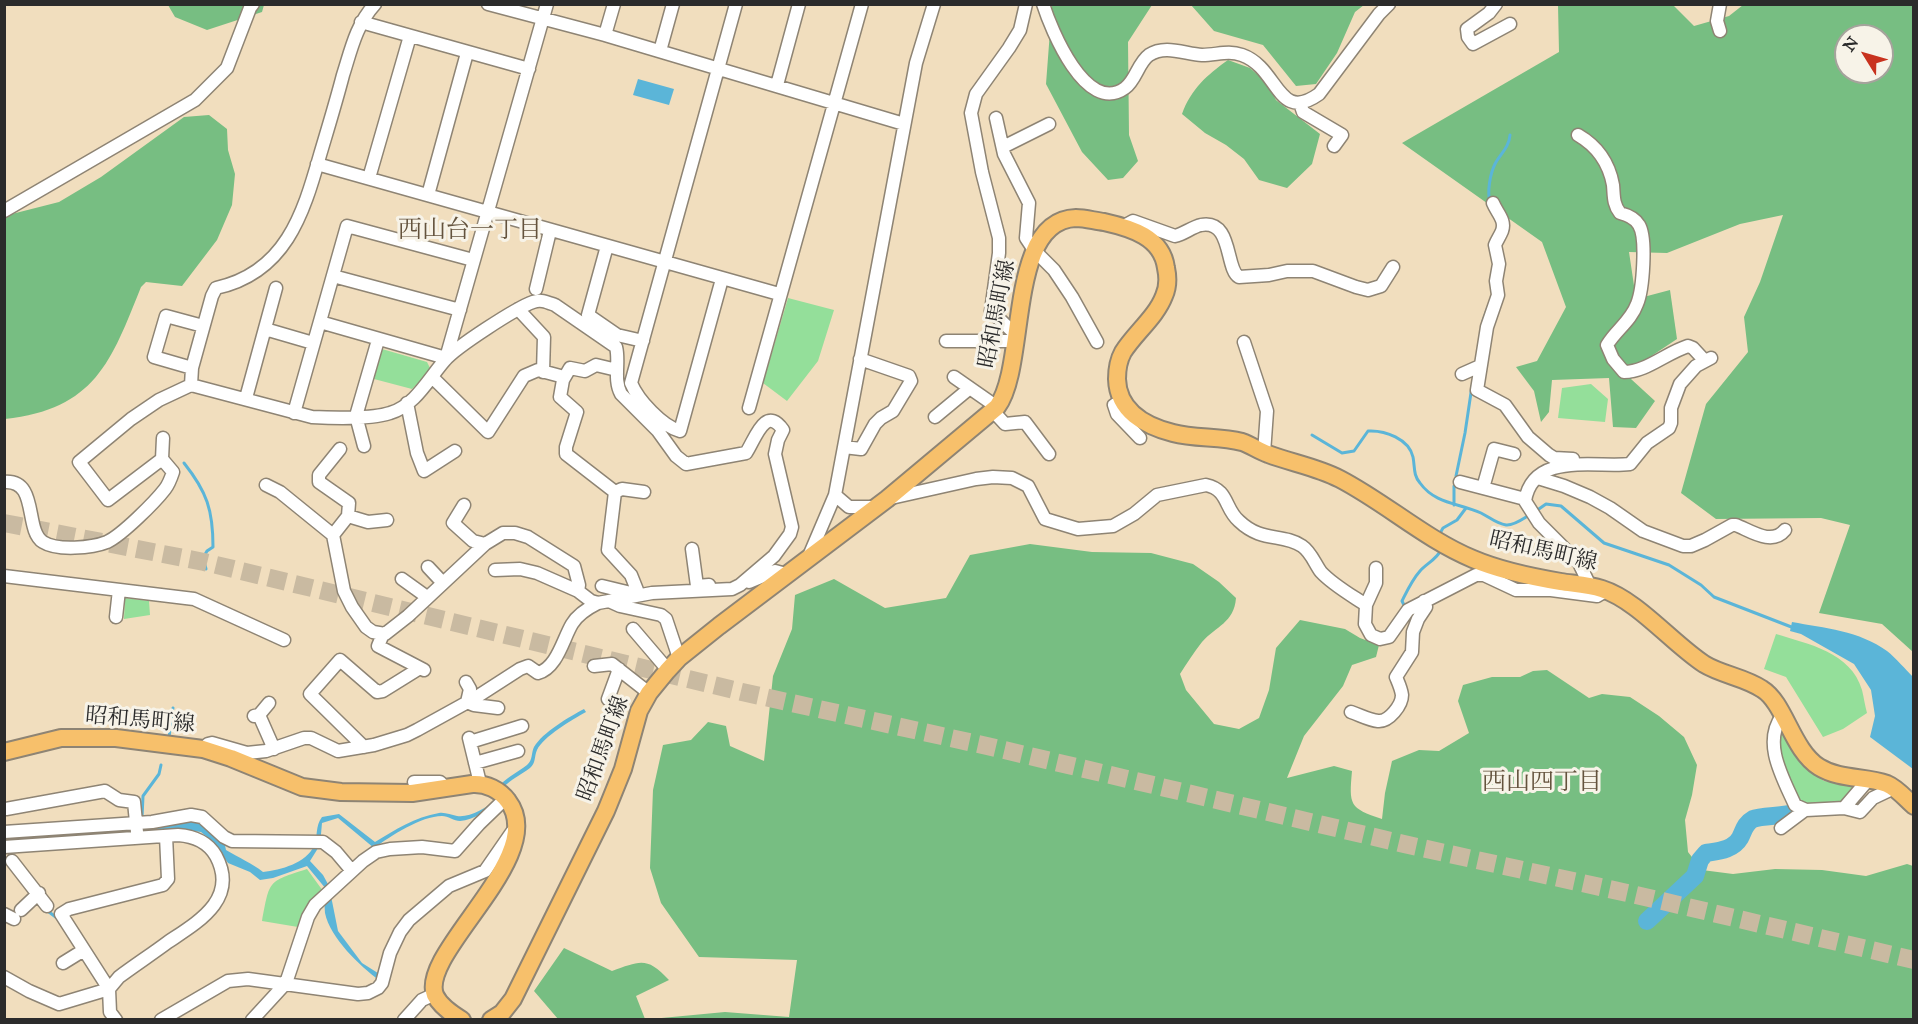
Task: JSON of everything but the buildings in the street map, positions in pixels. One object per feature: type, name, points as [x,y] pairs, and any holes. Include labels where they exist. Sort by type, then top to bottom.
[{"type":"main road","name":"昭和馬町線","points":[[491,1020],[499,1016],[513,999],[606,811],[623,769],[639,711],[649,693],[673,664],[809,556],[881,503],[995,409],[1004,395],[1027,273],[1034,250],[1045,234],[1061,222],[1072,218],[1122,227],[1140,233],[1160,248],[1165,259],[1167,288],[1161,302],[1120,358],[1117,377],[1121,401],[1137,418],[1150,426],[1174,434],[1245,443],[1264,453],[1302,463],[1338,478],[1441,543],[1471,558],[1504,570],[1607,590],[1708,666],[1766,691],[1808,758],[1819,767],[1841,776],[1887,784],[1914,807]]},
{"type":"main road","name":"昭和馬町線","points":[[4,752],[61,738],[116,738],[203,749],[302,787],[341,792],[401,793],[480,783]]},
{"type":"main road","points":[[462,1020],[450,1012],[435,994],[434,983],[449,949],[504,867],[510,855],[516,826],[514,810],[506,798],[480,783]]},
{"type":"street","points":[[4,211],[195,100],[227,68],[253,4]]},
{"type":"street","points":[[191,385],[192,368],[216,288],[228,285],[261,269],[290,236],[302,212],[356,33],[361,22],[375,4]]},
{"type":"street","points":[[488,4],[605,35],[904,124]]},
{"type":"street","points":[[446,358],[547,4]]},
{"type":"street","points":[[605,35],[614,4]]},
{"type":"street","points":[[660,51],[673,4]]},
{"type":"street","points":[[722,279],[680,431],[669,428],[635,394],[631,383],[736,4]]},
{"type":"street","points":[[777,85],[799,4]]},
{"type":"street","points":[[749,408],[779,294],[836,102],[862,4]]},
{"type":"street","points":[[809,556],[835,495],[916,63],[934,4]]},
{"type":"street","points":[[1015,338],[991,311],[999,238],[978,153],[971,113],[976,94],[1010,48],[1020,30],[1026,4]]},
{"type":"street","points":[[1043,4],[1052,32],[1075,72],[1096,88],[1107,93],[1126,87],[1135,77],[1147,56],[1154,52],[1180,50],[1201,55],[1231,51],[1259,64],[1287,100],[1292,103],[1311,100],[1319,94],[1389,4]]},
{"type":"street","points":[[1496,4],[1489,13],[1467,29],[1468,37],[1473,44],[1510,24]]},
{"type":"street","points":[[1720,4],[1717,21],[1720,31]]},
{"type":"street","points":[[361,22],[529,69]]},
{"type":"street","points":[[369,178],[410,36]]},
{"type":"street","points":[[428,195],[466,53]]},
{"type":"street","points":[[1300,103],[1303,112],[1342,135],[1334,146]]},
{"type":"street","points":[[996,118],[1004,154],[1029,203],[1026,238],[1034,250],[1054,270],[1097,342]]},
{"type":"street","points":[[1003,147],[1049,124]]},
{"type":"street","points":[[1493,202],[1503,219],[1495,245],[1499,264],[1496,281],[1498,295],[1470,370],[1477,390],[1505,405],[1528,437],[1554,458],[1582,459],[1604,466],[1630,464],[1647,443],[1669,428],[1671,408],[1680,384],[1687,374],[1708,359],[1688,346],[1670,352],[1643,369],[1624,372],[1613,359],[1607,345],[1629,320],[1638,303],[1643,238],[1639,225],[1629,215],[1620,213],[1615,206],[1611,180],[1600,151],[1578,135]]},
{"type":"street","points":[[317,164],[779,294]]},
{"type":"street","points":[[1122,227],[1133,221],[1174,236],[1202,225],[1212,227],[1221,234],[1226,243],[1233,272],[1239,277],[1287,271],[1313,271],[1368,290],[1381,286],[1393,267]]},
{"type":"street","points":[[294,413],[347,226],[473,260]]},
{"type":"street","points":[[536,289],[550,231]]},
{"type":"street","points":[[607,246],[588,315],[617,335],[643,341]]},
{"type":"street","points":[[333,276],[460,310]]},
{"type":"street","points":[[246,399],[276,288]]},
{"type":"street","points":[[162,459],[108,500],[79,462],[131,419],[159,400],[191,385],[294,413],[330,418],[389,413],[407,403],[423,389],[446,358],[518,309],[535,301],[546,301],[616,347],[618,387],[621,394],[658,431],[676,456],[687,464],[746,453],[766,421],[772,421],[782,428],[775,453],[791,519],[790,534],[774,556],[740,585]]},
{"type":"street","points":[[518,309],[544,338],[543,372]]},
{"type":"street","points":[[192,368],[154,357],[166,316],[203,326]]},
{"type":"street","points":[[320,322],[446,358]]},
{"type":"street","points":[[265,329],[313,343]]},
{"type":"street","points":[[946,341],[1015,338]]},
{"type":"street","points":[[364,446],[356,416],[378,340]]},
{"type":"street","points":[[1244,342],[1267,411],[1264,453]]},
{"type":"street","points":[[844,447],[861,449],[875,424],[893,411],[911,381],[909,376],[860,359]]},
{"type":"street","points":[[615,492],[566,454],[577,411],[560,397],[564,377],[570,368],[585,370],[596,365],[617,370]]},
{"type":"street","points":[[432,377],[488,432],[524,376],[538,370],[564,377]]},
{"type":"street","points":[[954,377],[995,409],[1005,424],[1024,422],[1049,454]]},
{"type":"street","points":[[935,417],[970,388]]},
{"type":"street","points":[[1121,401],[1114,405],[1117,414],[1140,438]]},
{"type":"street","points":[[407,403],[417,453],[424,471],[454,451]]},
{"type":"street","points":[[4,482],[14,483],[26,494],[40,540],[54,547],[105,543],[154,502],[167,487],[173,472],[162,459],[163,438]]},
{"type":"street","points":[[340,449],[319,475],[319,482],[350,503],[368,522],[387,520]]},
{"type":"street","points":[[1483,488],[1494,449],[1514,454]]},
{"type":"street","points":[[1530,508],[1528,491],[1544,473],[1569,464],[1591,463]]},
{"type":"street","points":[[835,495],[849,507],[881,503],[975,479],[1012,478],[1028,486],[1045,519],[1084,528],[1113,526],[1120,523],[1157,495],[1211,486],[1225,496],[1232,514],[1247,529],[1259,535],[1299,544],[1306,549],[1323,574],[1366,605]]},
{"type":"street","points":[[1538,478],[1590,497],[1643,531],[1683,546],[1691,546],[1732,525],[1763,537],[1778,536],[1785,530]]},
{"type":"street","points":[[1460,482],[1483,488],[1530,508],[1555,541],[1579,563],[1590,586]]},
{"type":"street","points":[[266,484],[280,492],[333,535]]},
{"type":"street","points":[[615,492],[622,489],[644,492]]},
{"type":"street","points":[[615,492],[608,550],[631,575],[639,595]]},
{"type":"street","points":[[350,503],[333,535],[344,591],[366,627],[373,632],[383,634]]},
{"type":"street","points":[[464,505],[453,524],[473,541],[484,544]]},
{"type":"street","points":[[364,747],[310,694],[340,660],[377,692],[423,670],[378,646],[383,634],[408,616],[484,544],[503,533],[528,537],[574,566],[579,585],[578,591]]},
{"type":"street","points":[[692,549],[697,586],[712,585],[714,591]]},
{"type":"street","points":[[428,567],[443,583]]},
{"type":"street","points":[[1376,568],[1376,583],[1366,605],[1365,624],[1371,635],[1380,639],[1389,637],[1408,610],[1476,575],[1484,575],[1516,590],[1551,590],[1598,596],[1607,590]]},
{"type":"street","points":[[495,570],[520,569],[537,573],[578,591],[591,601],[661,615],[666,619],[673,664]]},
{"type":"street","points":[[203,749],[212,743],[247,753],[274,749],[294,740],[308,738],[338,751],[364,747],[407,735],[526,666],[538,673],[544,671],[580,614],[603,602],[652,593],[732,589],[775,571],[786,574]]},
{"type":"street","points":[[4,576],[194,599],[284,640]]},
{"type":"street","points":[[402,579],[427,597]]},
{"type":"street","points":[[602,586],[639,595]]},
{"type":"street","points":[[116,617],[119,590]]},
{"type":"street","points":[[1351,712],[1380,721],[1387,719],[1402,699],[1396,677],[1412,652],[1413,632],[1425,607],[1424,601]]},
{"type":"street","points":[[633,629],[673,664]]},
{"type":"street","points":[[594,666],[612,664],[649,693]]},
{"type":"street","points":[[608,699],[619,669]]},
{"type":"street","points":[[466,682],[470,688],[467,702]]},
{"type":"street","points":[[467,702],[498,708]]},
{"type":"street","points":[[269,704],[256,715],[274,749]]},
{"type":"street","points":[[1782,716],[1777,723],[1773,737],[1774,751],[1795,805],[1805,810],[1844,808],[1860,812],[1873,798],[1894,788]]},
{"type":"street","points":[[480,783],[470,740],[522,726]]},
{"type":"street","points":[[476,763],[518,751]]},
{"type":"street","points":[[1844,808],[1868,780]]},
{"type":"street","points":[[414,782],[440,782],[446,787]]},
{"type":"street","points":[[6,809],[105,791],[118,800],[134,802],[137,839]]},
{"type":"street","points":[[252,1020],[286,983],[308,917],[315,905],[352,870],[376,852],[390,849],[422,847],[455,851],[506,798]]},
{"type":"street","points":[[1781,828],[1805,810]]},
{"type":"street","points":[[4,977],[59,1010],[109,989],[119,977],[205,917],[218,900],[222,881],[221,871],[212,850],[203,842],[191,837],[166,836],[6,847],[5,832],[137,823],[191,815],[202,817],[224,837],[232,840],[323,842],[336,852],[352,870]]},
{"type":"street","points":[[161,1020],[228,981],[248,979],[358,994],[368,993],[378,988],[385,978],[390,953],[400,932],[409,920],[448,886],[485,871],[516,826]]},
{"type":"street","points":[[116,1020],[110,1012],[109,989],[61,914],[69,909],[163,885],[168,879],[166,836]]},
{"type":"street","points":[[12,861],[47,906]]},
{"type":"street","points":[[13,914],[39,893]]},
{"type":"street","points":[[63,963],[84,950]]},
{"type":"street","points":[[404,1020],[422,1000],[435,994]]},
{"type":"green space","points":[[168,5],[264,5],[262,12],[207,30],[175,17]]},
{"type":"green space","points":[[1052,5],[1152,5],[1128,42],[1129,135],[1138,161],[1123,178],[1108,180],[1082,152],[1046,84]]},
{"type":"green space","points":[[1191,5],[1364,5],[1355,12],[1337,53],[1316,84],[1296,86],[1263,45],[1214,31]]},
{"type":"green space","points":[[1558,5],[1673,5],[1694,26],[1729,16],[1743,5],[1913,5],[1913,652],[1882,624],[1819,613],[1850,525],[1821,518],[1716,519],[1681,493],[1706,404],[1748,352],[1744,317],[1760,282],[1783,215],[1740,224],[1667,253],[1629,252],[1636,299],[1670,290],[1677,339],[1644,361],[1631,379],[1655,401],[1636,428],[1613,427],[1609,378],[1552,380],[1549,412],[1541,422],[1534,391],[1516,367],[1537,361],[1566,307],[1542,242],[1402,143],[1559,52]]},
{"type":"green space","points":[[1228,60],[1250,68],[1268,84],[1276,100],[1320,134],[1312,164],[1287,188],[1259,180],[1244,159],[1205,133],[1182,114],[1200,83]]},
{"type":"green space","points":[[209,115],[227,129],[228,150],[235,174],[232,205],[217,240],[182,286],[146,282],[141,287],[109,359],[80,393],[60,405],[35,414],[5,419],[4,216],[59,202],[101,177],[184,117]]},
{"type":"green space","points":[[788,298],[834,310],[818,361],[787,401],[763,383]]},
{"type":"green space","points":[[382,349],[427,362],[431,370],[412,389],[374,379]]},
{"type":"green space","points":[[1591,384],[1608,399],[1605,422],[1558,418],[1562,388]]},
{"type":"green space","points":[[1030,544],[1092,552],[1151,553],[1193,564],[1219,582],[1236,598],[1235,606],[1228,619],[1202,642],[1180,674],[1186,690],[1214,724],[1239,729],[1259,718],[1269,690],[1276,648],[1300,620],[1345,629],[1379,645],[1376,657],[1352,665],[1343,686],[1304,736],[1287,778],[1334,766],[1352,771],[1351,798],[1354,804],[1363,812],[1382,819],[1392,761],[1419,750],[1439,751],[1469,733],[1458,701],[1463,685],[1492,677],[1520,677],[1533,671],[1547,670],[1589,698],[1602,694],[1630,697],[1659,716],[1684,737],[1697,765],[1685,820],[1688,852],[1702,870],[1733,874],[1775,869],[1822,870],[1866,876],[1907,864],[1913,866],[1913,1019],[651,1019],[725,1012],[789,1017],[797,960],[699,957],[661,903],[650,868],[653,790],[663,745],[691,740],[708,722],[726,726],[730,746],[764,761],[773,676],[792,629],[795,595],[834,579],[885,608],[946,598],[970,555]]},
{"type":"green space","points":[[125,598],[149,601],[150,615],[124,619]]},
{"type":"green space","points":[[1776,634],[1814,646],[1838,658],[1856,677],[1862,690],[1867,713],[1843,729],[1823,737],[1786,677],[1764,669]]},
{"type":"green space","points":[[1781,732],[1803,766],[1824,781],[1856,786],[1842,804],[1809,805],[1798,800],[1778,749]]},
{"type":"green space","points":[[307,869],[323,891],[305,908],[298,927],[262,921],[272,884]]},
{"type":"green space","points":[[564,948],[612,971],[637,963],[649,964],[669,980],[636,996],[645,1019],[558,1019],[534,991]]},
{"type":"water","points":[[638,79],[674,89],[669,105],[633,95]]},
{"type":"water","points":[[1792,622],[1841,631],[1876,644],[1887,651],[1913,677],[1913,769],[1870,737],[1875,716],[1871,690],[1854,664],[1801,634],[1790,631]]},
{"type":"water","points":[[584,709],[586,712],[546,739],[537,750],[530,768],[503,788],[500,785],[529,763],[534,747],[550,730]]},
{"type":"water","points":[[495,800],[498,802],[470,819],[458,821],[442,816],[425,819],[374,848],[338,818],[322,823],[320,845],[310,861],[323,875],[329,886],[338,931],[362,963],[381,975],[379,980],[355,959],[333,932],[325,913],[326,889],[307,866],[260,880],[250,872],[228,863],[213,842],[201,832],[194,831],[5,842],[5,834],[196,818],[224,841],[226,850],[263,872],[285,867],[305,857],[314,846],[318,824],[322,817],[339,814],[375,842],[430,815],[472,814]]},
{"type":"waterway","points":[[1490,202],[1489,188],[1492,173],[1508,144],[1510,135]]},
{"type":"waterway","points":[[1483,321],[1488,307]]},
{"type":"waterway","points":[[1456,476],[1472,386]]},
{"type":"waterway","points":[[1312,435],[1342,453],[1354,451],[1368,431],[1389,434],[1407,445],[1413,457],[1418,480],[1426,490],[1440,499],[1509,525],[1531,514]]},
{"type":"waterway","points":[[184,463],[198,483],[210,512],[213,547],[203,558],[206,569]]},
{"type":"waterway","points":[[1454,486],[1454,505]]},
{"type":"waterway","points":[[1536,511],[1546,504],[1561,506],[1604,543],[1669,565],[1701,585],[1714,597],[1794,628]]},
{"type":"waterway","points":[[1439,535],[1443,528],[1457,520],[1466,508]]},
{"type":"waterway","points":[[1405,607],[1402,601],[1412,582],[1441,550]]},
{"type":"waterway","points":[[169,739],[173,708]]},
{"type":"waterway","points":[[142,818],[143,796],[159,774],[161,765]]},
{"type":"waterway","points":[[1647,921],[1695,876],[1700,860],[1706,853],[1733,845],[1740,838],[1746,825],[1753,819],[1795,813]]},
{"type":"waterway","points":[[49,912],[57,918]]},
{"type":"tunnel","points":[[4,523],[204,562],[742,692],[987,746],[1914,960]]},
{"type":"district","name":"西山台一丁目","points":[[470,231]]},
{"type":"district","name":"西山四丁目","points":[[1542,783]]}]
